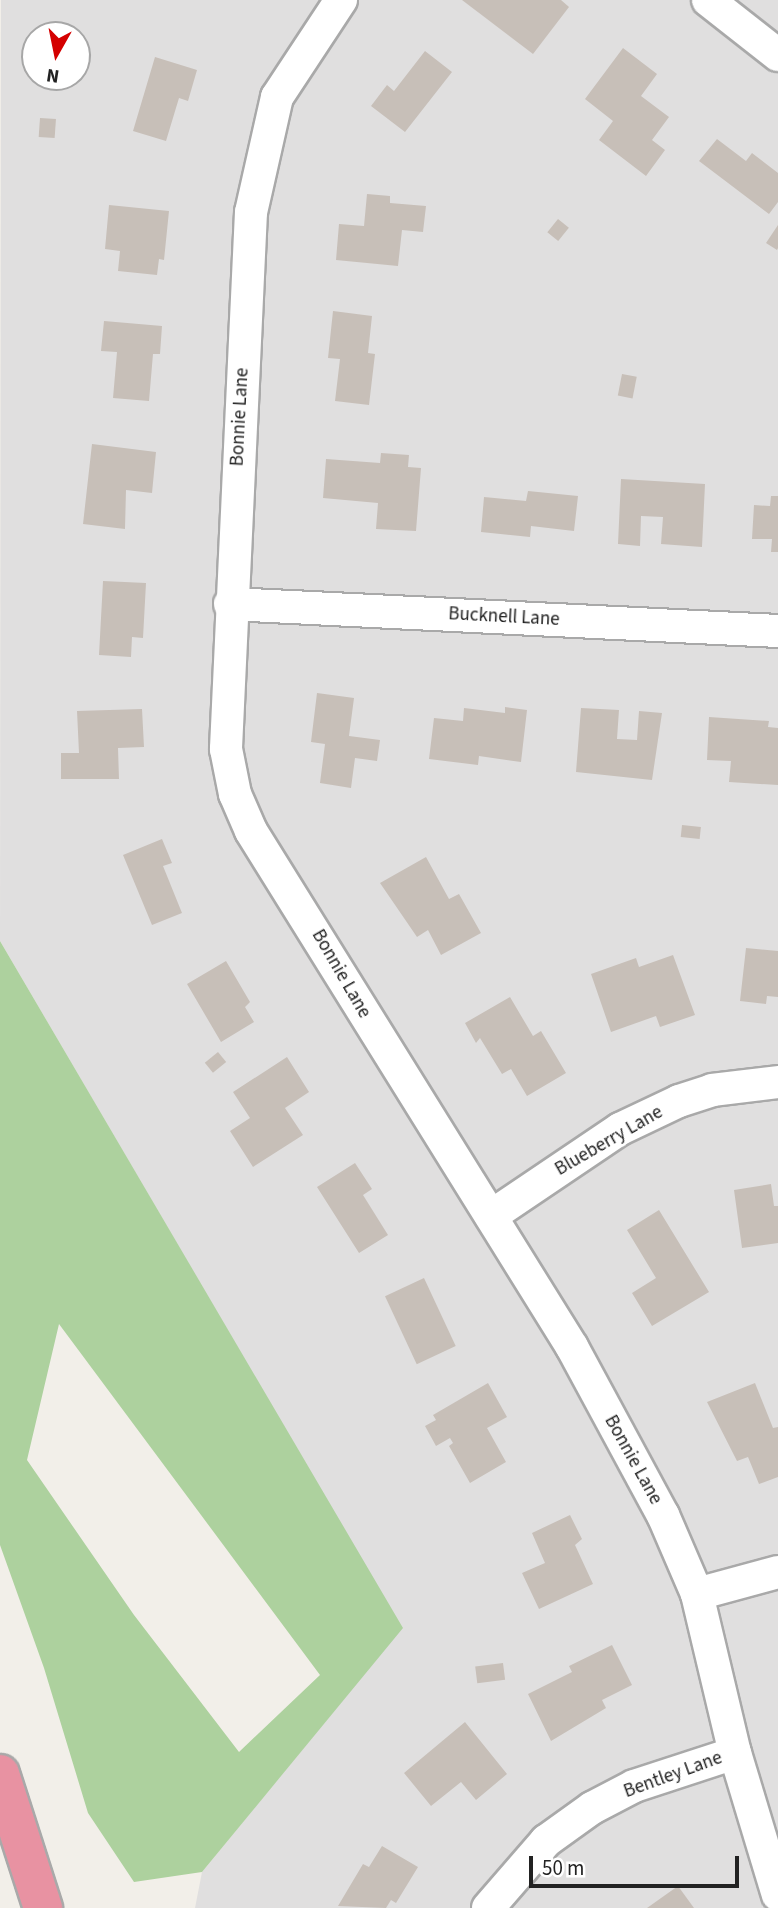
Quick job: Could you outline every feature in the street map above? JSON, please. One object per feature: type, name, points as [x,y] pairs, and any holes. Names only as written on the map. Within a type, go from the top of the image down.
[{"type":"highway","points":[[0,1773],[43,1908]]},
{"type":"street","name":"Bonnie Lane","points":[[341,0],[277,97],[255,184],[230,604],[226,749],[235,794],[251,831],[491,1216],[628,1446],[697,1594],[735,1753],[778,1895]]},
{"type":"street","points":[[708,0],[778,55]]},
{"type":"street","name":"Bucknell Lane","points":[[230,604],[778,631]]},
{"type":"street","name":"Blueberry Lane","points":[[491,1216],[620,1129],[680,1101],[712,1090],[778,1082]]},
{"type":"street","points":[[697,1594],[778,1572]]},
{"type":"street","name":"Bentley Lane","points":[[488,1908],[546,1841],[592,1808],[634,1786],[735,1753]]},
{"type":"shaded area","points":[[1,0],[778,0],[778,1908],[195,1908],[202,1872],[402,1628],[0,941]]},
{"type":"green space","points":[[0,941],[403,1628],[202,1872],[134,1882],[88,1813],[44,1668],[0,1545]],"holes":[[[59,1324],[320,1675],[239,1752],[134,1615],[27,1460]]]},
{"type":"building","points":[[462,0],[561,0],[569,7],[533,54]]},
{"type":"building","points":[[623,48],[657,74],[641,96],[669,117],[652,140],[665,150],[646,176],[599,140],[613,121],[585,99]]},
{"type":"building","points":[[425,51],[452,72],[405,132],[371,106],[387,85],[394,91]]},
{"type":"building","points":[[155,57],[197,70],[188,101],[179,98],[166,141],[133,131]]},
{"type":"building","points":[[40,118],[56,119],[55,138],[39,137]]},
{"type":"building","points":[[717,139],[746,161],[752,153],[778,173],[778,202],[769,214],[699,161]]},
{"type":"building","points":[[367,194],[390,196],[390,203],[426,206],[423,232],[402,230],[398,266],[336,260],[339,224],[364,226]]},
{"type":"building","points":[[109,205],[169,211],[164,260],[159,259],[157,275],[118,271],[120,251],[105,249]]},
{"type":"building","points":[[558,219],[569,228],[558,241],[547,232]]},
{"type":"building","points":[[778,225],[778,248],[777,250],[766,243]]},
{"type":"building","points":[[333,311],[372,316],[368,353],[375,354],[369,405],[335,401],[340,359],[328,358]]},
{"type":"building","points":[[104,321],[162,326],[160,354],[153,354],[149,401],[113,398],[117,352],[101,351]]},
{"type":"building","points":[[622,374],[637,377],[633,398],[618,396]]},
{"type":"building","points":[[92,444],[156,452],[152,493],[126,490],[125,529],[83,524]]},
{"type":"building","points":[[381,453],[409,455],[408,467],[421,468],[416,531],[376,529],[378,503],[323,498],[326,459],[380,463]]},
{"type":"building","points":[[621,479],[705,484],[702,547],[661,544],[663,517],[641,516],[640,546],[618,544]]},
{"type":"building","points":[[528,491],[578,496],[574,531],[531,526],[530,537],[481,532],[484,497],[526,501]]},
{"type":"building","points":[[771,496],[778,496],[778,552],[771,552],[772,539],[752,539],[754,505],[770,506]]},
{"type":"building","points":[[103,581],[146,583],[143,638],[132,637],[131,657],[99,655]]},
{"type":"building","points":[[317,693],[354,698],[349,736],[380,740],[377,761],[355,758],[351,788],[320,783],[325,744],[311,742]]},
{"type":"building","points":[[505,707],[527,710],[521,762],[479,756],[478,765],[429,759],[434,718],[463,721],[464,708],[505,713]]},
{"type":"building","points":[[581,708],[619,710],[617,739],[637,740],[639,711],[662,713],[652,780],[576,772]]},
{"type":"building","points":[[142,709],[144,747],[118,748],[119,779],[61,779],[61,753],[79,753],[77,711]]},
{"type":"building","points":[[709,717],[769,721],[768,727],[778,728],[778,785],[729,782],[731,761],[707,760]]},
{"type":"building","points":[[682,825],[701,827],[700,839],[681,837]]},
{"type":"building","points":[[162,839],[172,863],[163,866],[182,913],[152,925],[123,855]]},
{"type":"building","points":[[426,857],[449,899],[459,894],[481,933],[441,955],[428,930],[417,937],[380,883]]},
{"type":"building","points":[[746,948],[778,951],[778,997],[767,996],[766,1004],[740,1001]]},
{"type":"building","points":[[673,955],[695,1015],[660,1027],[656,1016],[611,1032],[591,974],[636,958],[639,967]]},
{"type":"building","points":[[226,961],[250,1002],[245,1007],[254,1022],[221,1042],[187,984]]},
{"type":"building","points":[[510,997],[533,1036],[541,1031],[566,1073],[527,1096],[511,1069],[502,1074],[480,1038],[476,1043],[465,1023]]},
{"type":"building","points":[[218,1052],[226,1062],[213,1073],[205,1063]]},
{"type":"building","points":[[287,1057],[309,1092],[285,1108],[303,1135],[253,1167],[230,1131],[250,1118],[233,1092]]},
{"type":"building","points":[[355,1163],[372,1189],[363,1195],[388,1235],[359,1253],[317,1187]]},
{"type":"building","points":[[771,1184],[774,1206],[778,1206],[778,1243],[742,1248],[734,1190]]},
{"type":"building","points":[[659,1210],[709,1292],[652,1326],[632,1293],[656,1278],[627,1230]]},
{"type":"building","points":[[424,1278],[456,1346],[417,1364],[385,1296]]},
{"type":"building","points":[[488,1383],[507,1417],[487,1428],[506,1462],[470,1483],[449,1446],[453,1443],[450,1438],[436,1446],[425,1426],[436,1420],[433,1415]]},
{"type":"building","points":[[755,1383],[773,1428],[778,1427],[778,1477],[759,1484],[748,1457],[737,1461],[707,1402]]},
{"type":"building","points":[[570,1515],[582,1539],[575,1545],[593,1584],[539,1609],[522,1573],[545,1563],[532,1533]]},
{"type":"building","points":[[612,1645],[632,1685],[602,1700],[606,1708],[551,1741],[528,1694],[572,1672],[569,1666]]},
{"type":"building","points":[[503,1663],[505,1680],[477,1683],[475,1666]]},
{"type":"building","points":[[465,1722],[507,1774],[476,1800],[461,1782],[431,1806],[404,1773]]},
{"type":"building","points":[[382,1846],[418,1867],[396,1903],[391,1900],[386,1908],[338,1906],[363,1864],[369,1867]]},
{"type":"building","points":[[678,1886],[694,1908],[647,1908]]}]
